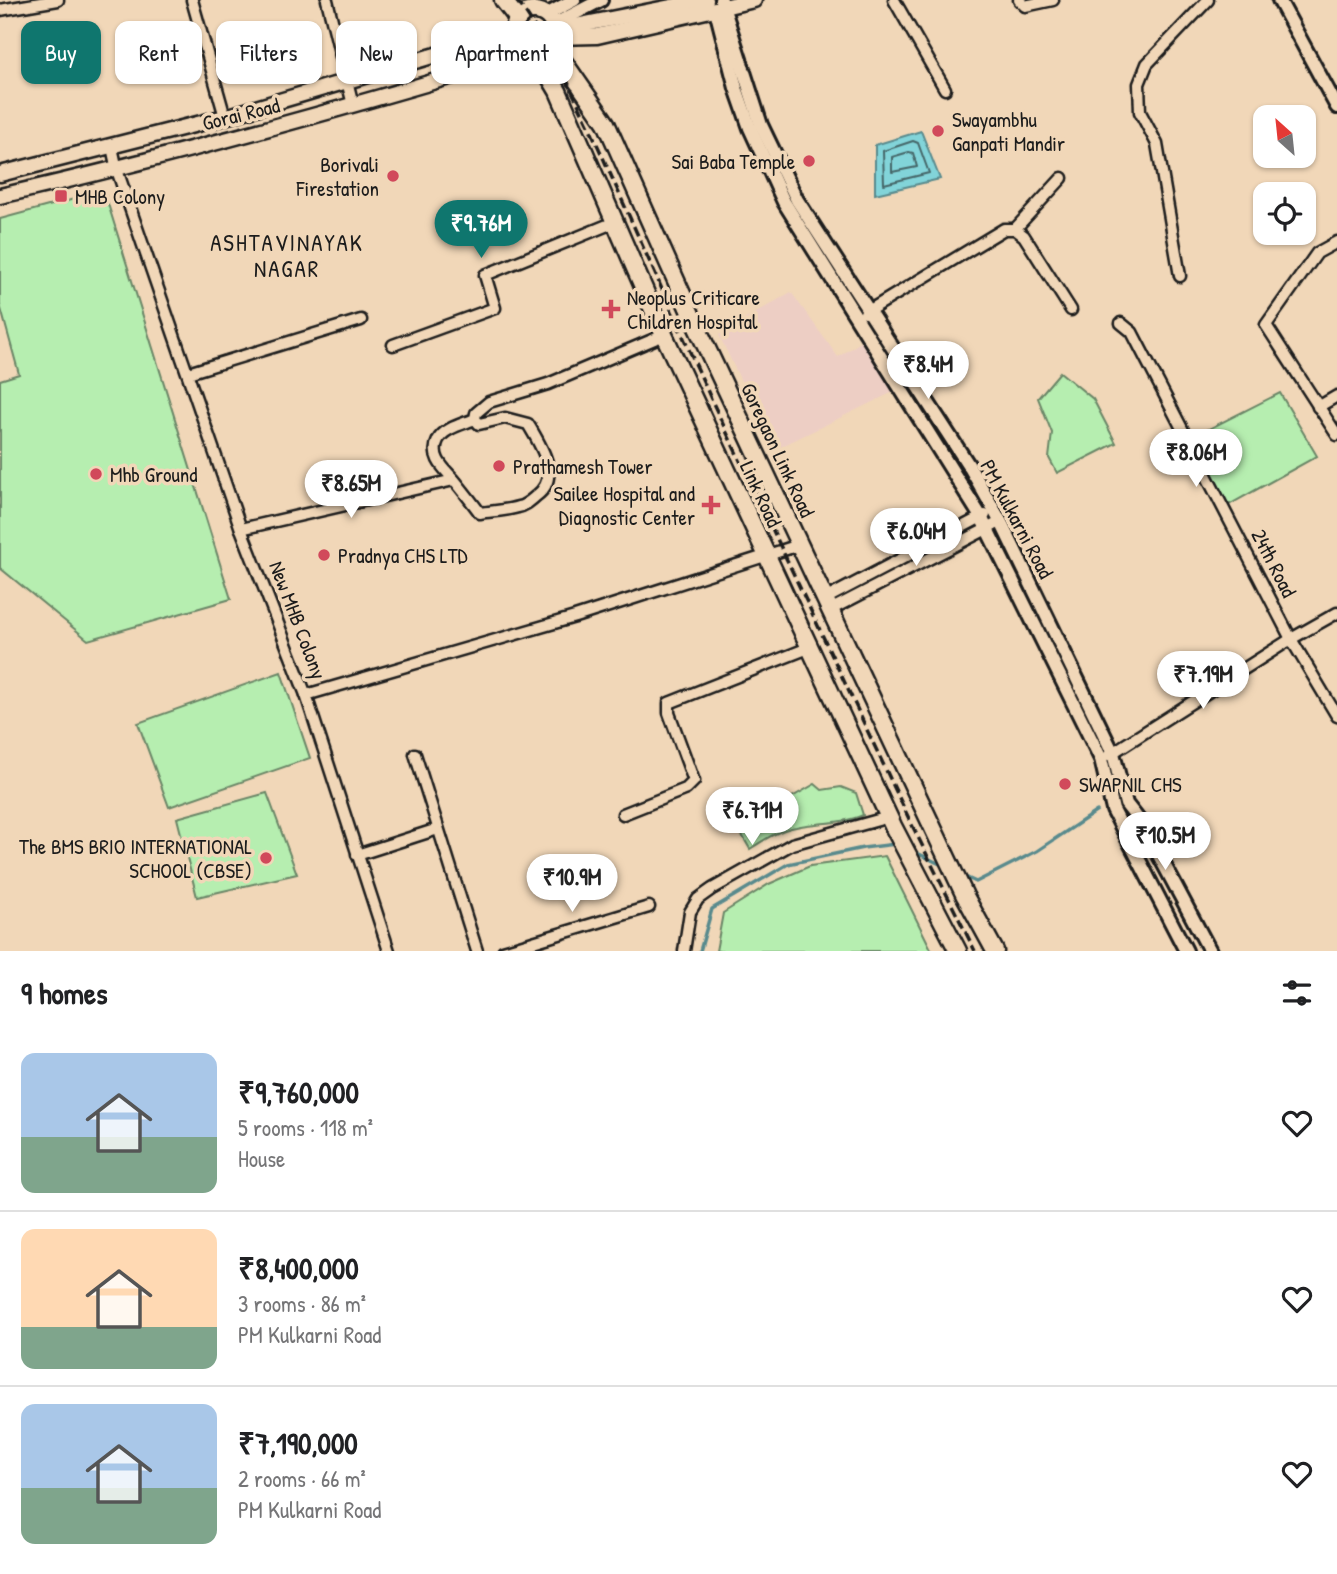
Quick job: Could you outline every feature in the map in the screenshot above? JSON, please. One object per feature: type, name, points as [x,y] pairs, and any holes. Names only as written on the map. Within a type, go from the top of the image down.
[{"type":"main road","points":[[503,0],[514,21]]},
{"type":"main road","points":[[563,21],[754,0]]},
{"type":"main road","points":[[573,30],[597,36],[708,3]]},
{"type":"main road","points":[[520,21],[528,12],[544,21]]},
{"type":"main road","name":"Goregaon Link Road","points":[[573,67],[606,123],[694,321],[799,545],[954,874],[995,951]]},
{"type":"main road","name":"Gorai Road","points":[[0,196],[117,170],[431,83]]},
{"type":"main road","name":"Gorai Road","points":[[0,174],[225,117],[340,84]]},
{"type":"main road","name":"Link Road","points":[[554,84],[664,335],[767,556],[891,821],[958,951]]},
{"type":"street","points":[[0,10],[58,0]]},
{"type":"street","points":[[192,0],[225,117]]},
{"type":"street","points":[[327,0],[336,37]]},
{"type":"street","points":[[549,21],[574,0]]},
{"type":"street","points":[[552,21],[601,0]]},
{"type":"street","points":[[894,0],[945,89]]},
{"type":"street","points":[[1018,0],[1025,6],[1053,0]]},
{"type":"street","points":[[1180,276],[1157,144],[1140,113],[1139,84],[1147,64],[1208,0]]},
{"type":"street","points":[[1279,0],[1337,109]]},
{"type":"street","name":"PM Kulkarni Road","points":[[708,3],[797,200],[984,523],[1101,759],[1113,810],[1186,951]]},
{"type":"street","points":[[348,84],[353,106]]},
{"type":"street","name":"New MHB Colony","points":[[112,146],[117,170],[241,529],[306,695],[389,951]]},
{"type":"street","points":[[1015,229],[1062,178]]},
{"type":"street","points":[[393,345],[495,308],[485,275],[615,222]]},
{"type":"street","points":[[862,315],[1004,229],[1015,229],[1029,243],[1071,310]]},
{"type":"street","points":[[1337,242],[1317,253],[1266,325],[1337,435]]},
{"type":"street","name":"PM Kulkarni Road","points":[[862,315],[971,469],[997,516],[1113,753],[1126,804],[1144,827],[1210,951]]},
{"type":"street","points":[[188,373],[361,320]]},
{"type":"street","name":"24th Road","points":[[1121,323],[1132,332],[1291,639],[1337,716]]},
{"type":"street","points":[[475,419],[450,429],[438,440],[435,454],[443,470],[480,513],[520,507],[545,490],[549,481],[549,470],[541,447],[528,424],[505,418],[479,424],[475,413],[489,402],[548,384],[664,335]]},
{"type":"street","points":[[1318,407],[1337,396]]},
{"type":"street","points":[[241,529],[454,480]]},
{"type":"street","points":[[827,604],[997,516]]},
{"type":"street","points":[[306,695],[575,617],[799,545]]},
{"type":"street","points":[[1101,759],[1337,613]]},
{"type":"street","points":[[623,814],[686,789],[694,780],[669,713],[669,703],[811,647]]},
{"type":"street","points":[[415,754],[477,951]]},
{"type":"street","points":[[684,951],[690,912],[698,899],[712,889],[792,844],[891,821]]},
{"type":"street","points":[[358,855],[438,829]]},
{"type":"street","points":[[503,951],[649,907]]},
{"type":"shaded area","points":[[791,292],[838,357],[862,341],[893,392],[774,450],[719,335]]},
{"type":"green space","name":"Mhb Ground","points":[[104,191],[231,599],[88,640],[0,568],[0,380],[19,374],[0,305],[0,219]]},
{"type":"green space","points":[[1060,372],[1093,399],[1116,443],[1057,473],[1049,458],[1052,433],[1038,398]]},
{"type":"green space","points":[[1280,393],[1317,456],[1225,507],[1193,437]]},
{"type":"green space","points":[[281,672],[310,758],[169,807],[138,723]]},
{"type":"green space","points":[[815,784],[822,790],[841,787],[856,793],[863,815],[847,820],[790,828],[772,835],[750,849],[738,828]]},
{"type":"green space","points":[[267,793],[297,874],[197,897],[177,818]]},
{"type":"green space","points":[[885,856],[932,951],[716,951],[723,913],[769,884],[810,866]]},
{"type":"water","points":[[921,131],[940,179],[875,194],[875,145]]},
{"type":"waterway","points":[[963,876],[976,882],[1037,851],[1097,811]]},
{"type":"waterway","points":[[700,951],[712,909],[788,864],[896,844]]},
{"type":"waterway","points":[[913,851],[944,866]]},
{"type":"railway","points":[[517,0],[559,64],[588,124],[712,401],[910,821],[975,951]]},
{"type":"place","name":"Swayambhu Ganpati Mandir","points":[[938,131]]},
{"type":"place","name":"Sai Baba Temple","points":[[809,161]]},
{"type":"place","name":"Borivali Firestation","points":[[393,176]]},
{"type":"place","name":"MHB Colony","points":[[61,196]]},
{"type":"place","name":"Neoplus Criticare Children Hospital","points":[[611,309]]},
{"type":"place","name":"Prathamesh Tower","points":[[499,466]]},
{"type":"place","name":"Mhb Ground","points":[[96,474]]},
{"type":"place","name":"Sailee Hospital and Diagnostic Center","points":[[711,505]]},
{"type":"place","name":"Pradnya CHS LTD","points":[[324,555]]},
{"type":"place","name":"SWAPNIL CHS","points":[[1065,784]]},
{"type":"place","name":"The BMS BRIO INTERNATIONAL SCHOOL (CBSE)","points":[[266,858]]},
{"type":"district","name":"ASHTAVINAYAK NAGAR","points":[[287,255]]}]
